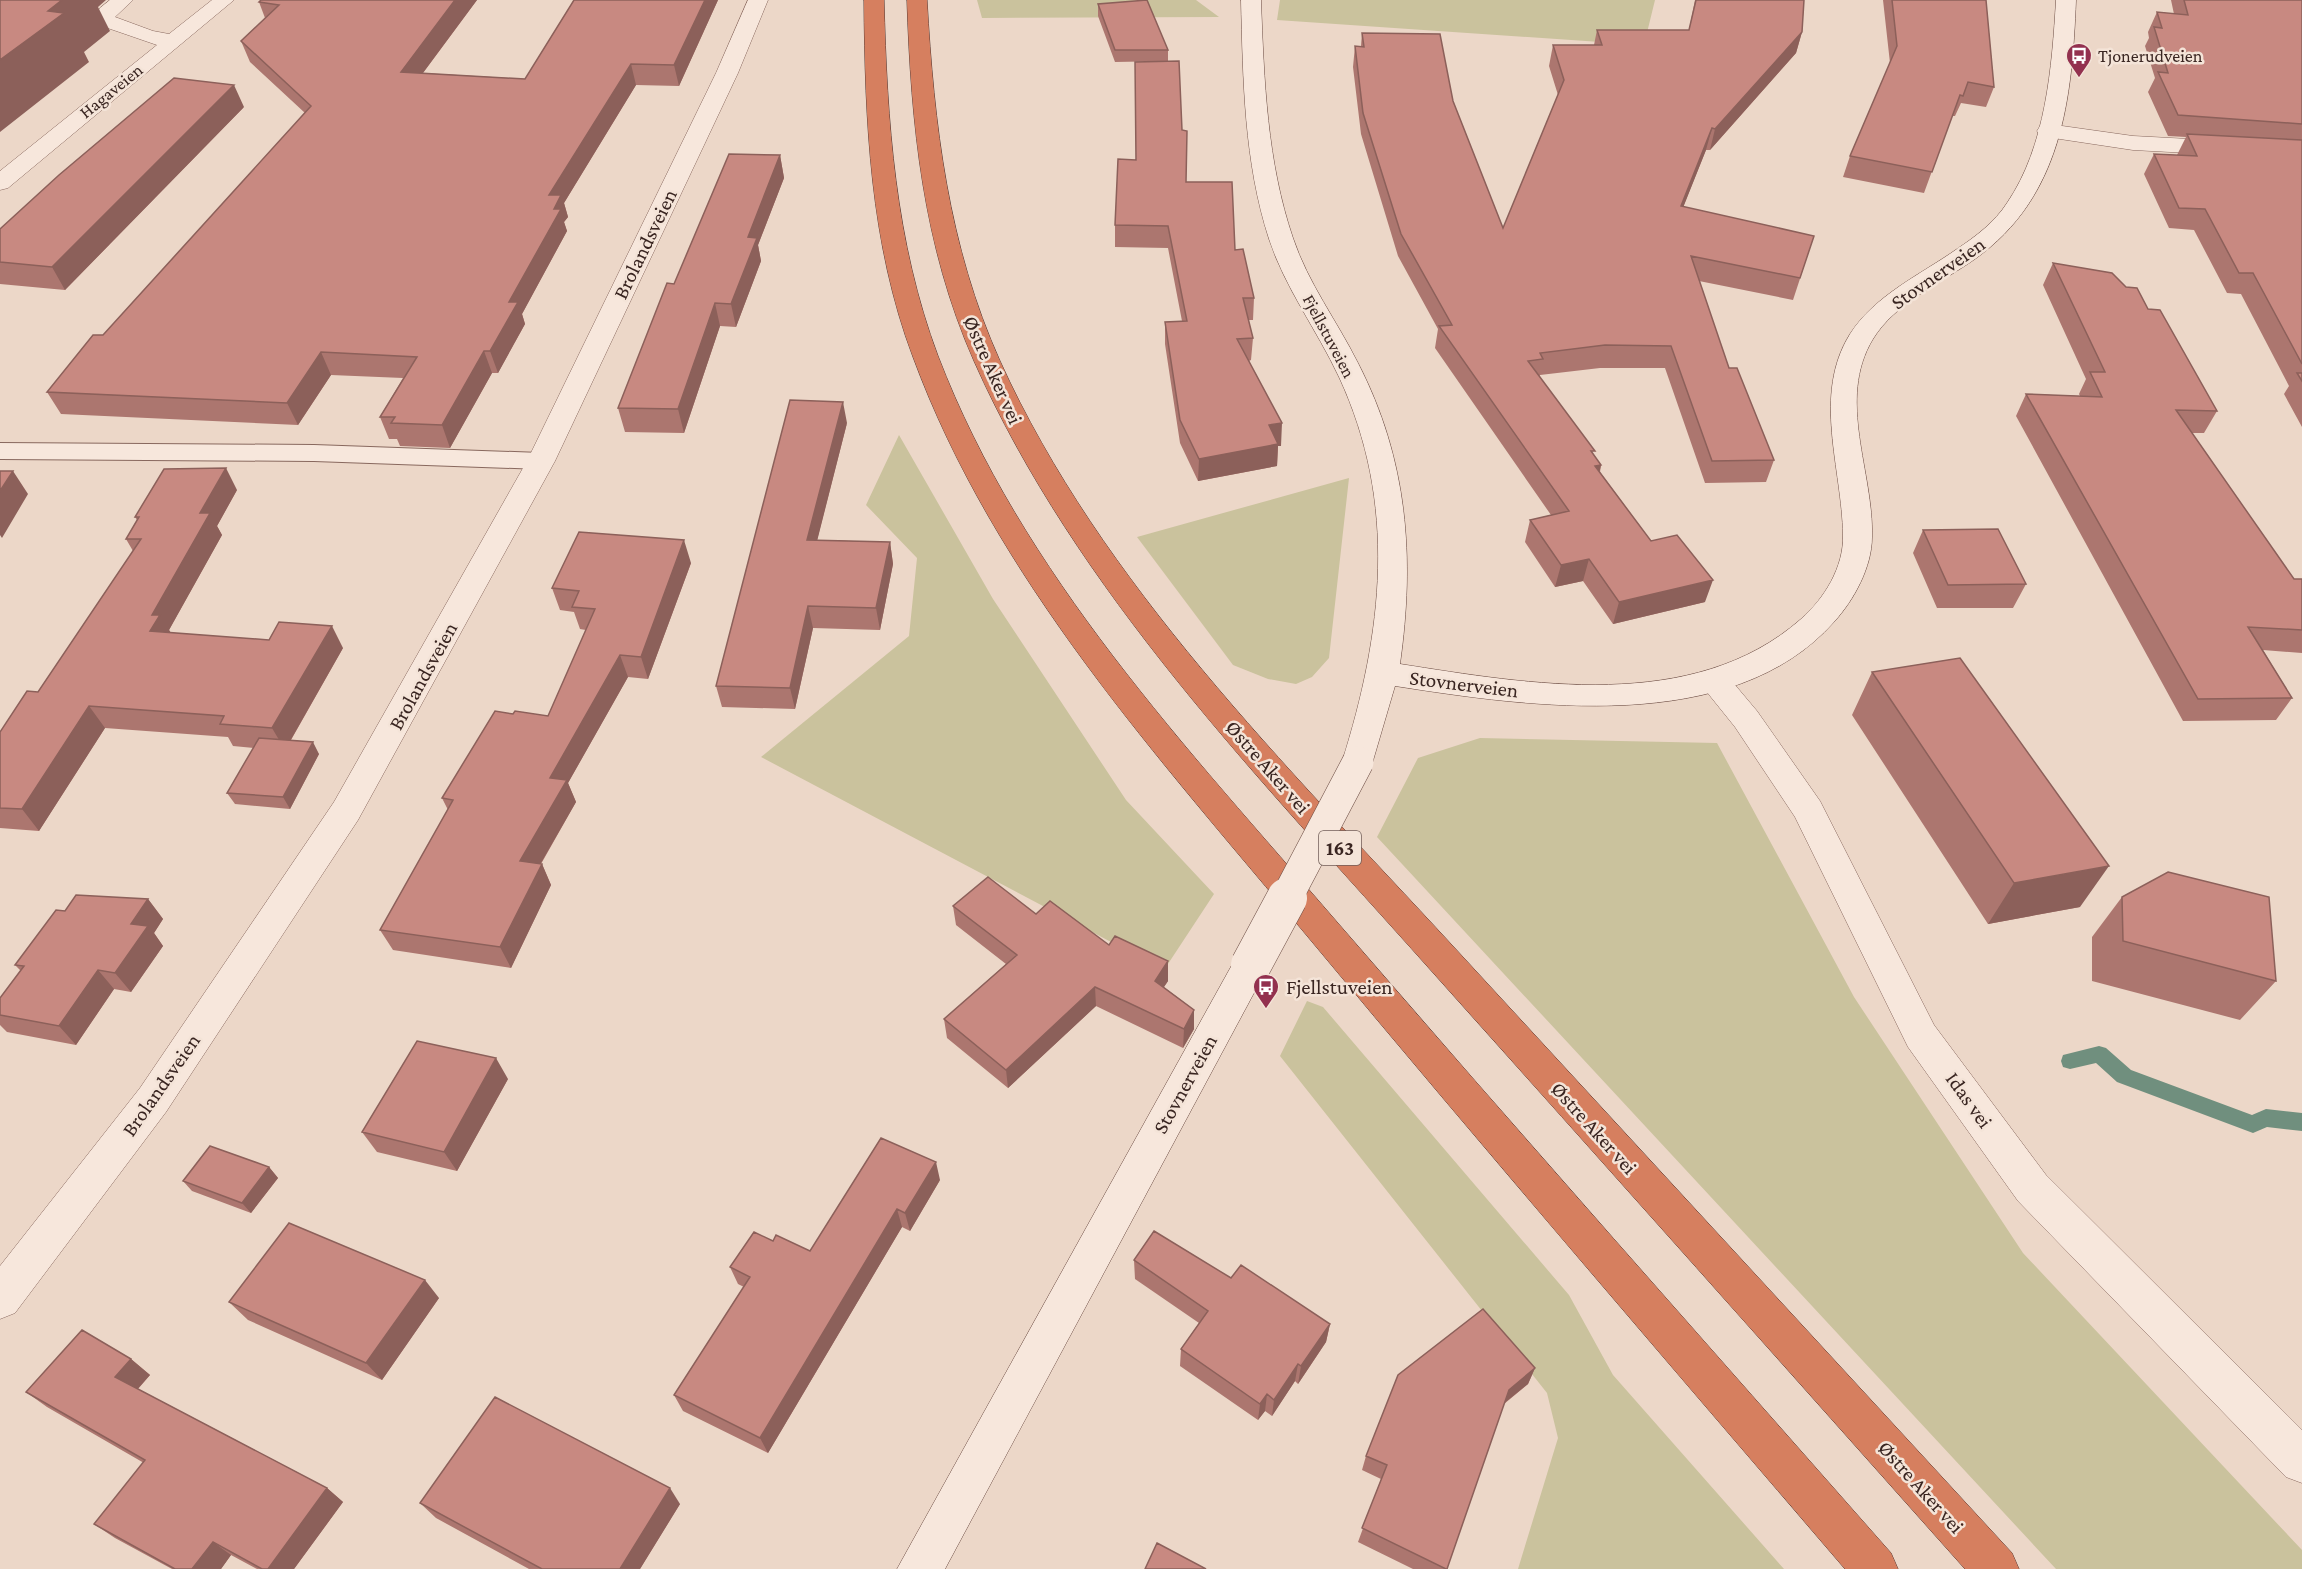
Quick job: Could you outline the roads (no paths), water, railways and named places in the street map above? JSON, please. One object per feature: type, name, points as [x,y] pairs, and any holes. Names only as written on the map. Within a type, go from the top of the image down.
[{"type":"highway","points":[[874,0],[875,107],[882,182],[896,264],[910,314],[927,362],[972,460],[1041,576],[1107,670],[1188,770],[1349,961],[1875,1569]]},
{"type":"highway","name":"Østre Aker vei","points":[[917,0],[925,122],[933,184],[963,303],[1005,401],[1065,507],[1158,635],[1237,732],[1417,934],[1996,1569]]},
{"type":"street","points":[[123,0],[107,12],[103,20],[148,37],[173,41]]},
{"type":"street","name":"Hagaveien","points":[[0,183],[224,0]]},
{"type":"street","name":"Brolandsveien","points":[[0,1299],[153,1100],[346,811],[541,461],[728,73],[758,0]]},
{"type":"street","name":"Fjellstuveien","points":[[1251,0],[1259,130],[1266,177],[1281,237],[1295,272],[1352,378],[1371,424],[1385,475],[1395,535],[1395,594],[1383,673]]},
{"type":"street","name":"Stovnerveien","points":[[920,1569],[1251,965],[1358,762],[1373,718],[1383,673],[1477,688],[1596,695],[1676,689],[1714,681],[1750,667],[1802,635],[1829,610],[1843,592],[1856,554],[1858,537],[1843,383],[1856,346],[1867,328],[1898,298],[1919,282],[1971,251],[2014,211],[2027,192],[2048,131],[2063,53],[2066,0]]},
{"type":"street","points":[[2048,131],[2133,143],[2302,152]]},
{"type":"street","name":"Idas vei","points":[[1714,681],[1746,718],[1808,810],[1922,1036],[2032,1188],[2302,1461]]},
{"type":"lane","points":[[81,30],[103,20]]},
{"type":"lane","points":[[0,451],[314,453],[541,461]]},
{"type":"waterway","points":[[2070,1061],[2099,1054],[2124,1076],[2253,1124],[2266,1118],[2302,1122]]},
{"type":"place","name":"Tjonerudveien","points":[[2079,79]]},
{"type":"place","name":"Fjellstuveien","points":[[1266,1010]]}]
